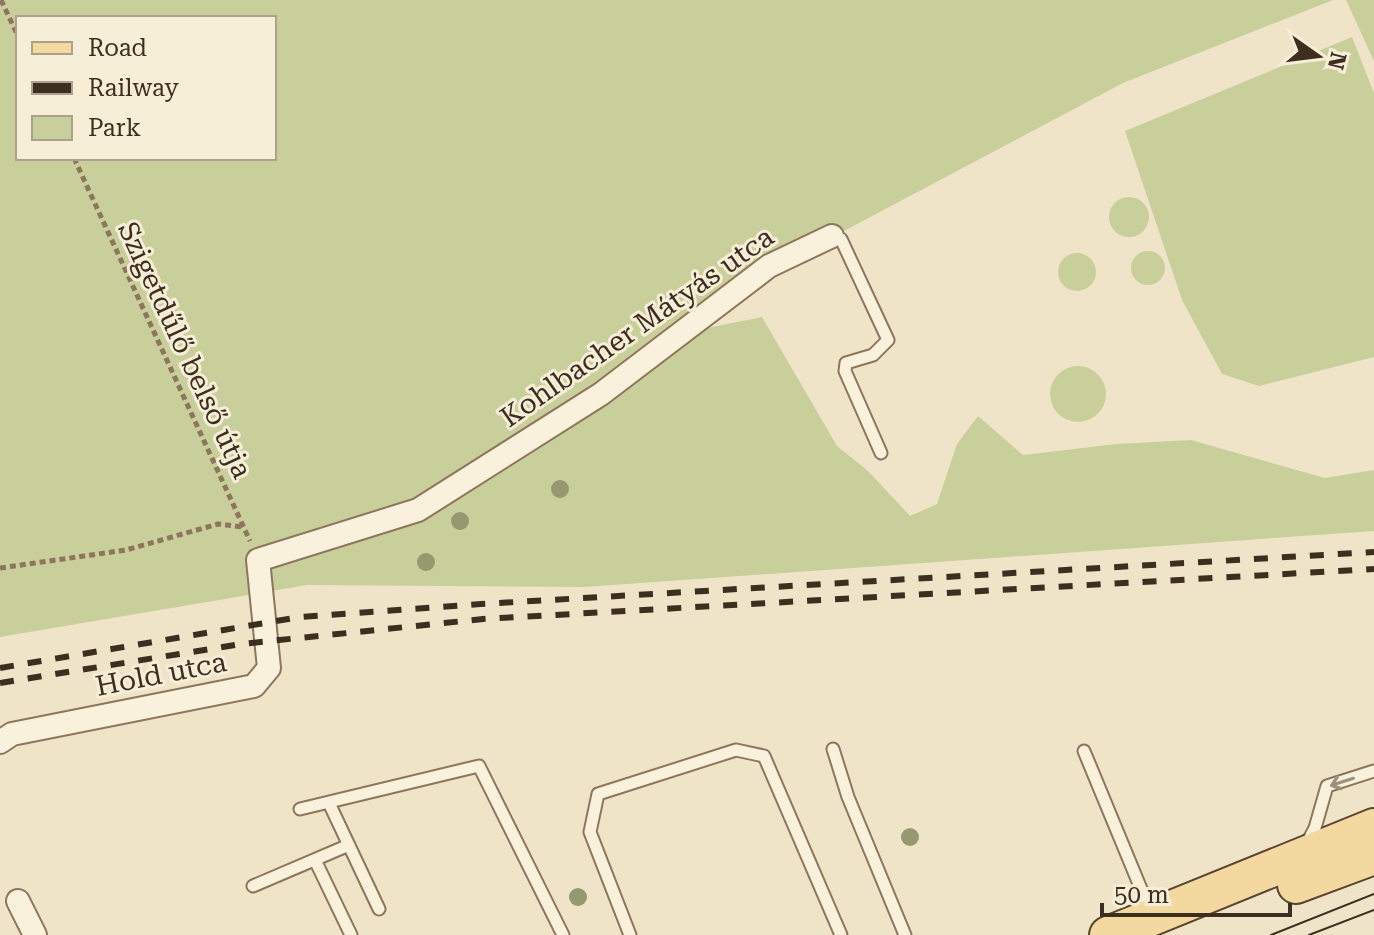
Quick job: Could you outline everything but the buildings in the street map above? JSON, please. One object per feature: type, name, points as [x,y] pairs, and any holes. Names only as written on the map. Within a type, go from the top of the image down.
[{"type":"main road","points":[[1162,926],[1300,858],[1356,841]]},
{"type":"main road","points":[[1108,935],[1162,926],[1310,879],[1356,841]]},
{"type":"street","name":"Kohlbacher Mátyás utca","points":[[258,560],[418,510],[601,394],[769,266],[832,236]]},
{"type":"street","name":"Hold utca","points":[[0,742],[12,734],[254,686],[269,668],[258,560]]},
{"type":"street","points":[[18,901],[35,935]]},
{"type":"lane","points":[[832,236],[841,239],[888,340],[873,355],[846,363],[845,371],[881,453]]},
{"type":"lane","points":[[833,749],[848,797],[905,935]]},
{"type":"lane","points":[[630,935],[590,832],[598,794],[736,750],[764,756],[841,935]]},
{"type":"lane","points":[[1084,751],[1162,926]]},
{"type":"lane","points":[[300,809],[479,766],[563,935]]},
{"type":"lane","points":[[1300,858],[1315,828],[1327,786],[1374,771]]},
{"type":"lane","points":[[329,803],[379,909]]},
{"type":"lane","points":[[1322,804],[1356,841]]},
{"type":"lane","points":[[253,886],[349,845]]},
{"type":"lane","points":[[315,860],[351,935]]},
{"type":"path","points":[[1,0],[16,32]]},
{"type":"path","name":"Szigetdűlő belső útja","points":[[75,160],[258,560]]},
{"type":"path","points":[[0,568],[126,550],[218,524],[245,527]]},
{"type":"green space","points":[[0,0],[1333,0],[1123,83],[793,258],[707,328],[762,317],[837,446],[868,471],[910,516],[937,504],[957,444],[978,416],[1023,455],[1116,444],[1191,440],[1325,478],[1374,470],[1374,531],[584,587],[307,585],[0,637]]},
{"type":"green space","points":[[1346,0],[1374,0],[1374,61]]},
{"type":"green space","points":[[1352,37],[1374,93],[1374,357],[1259,386],[1222,374],[1182,300],[1125,131]]},
{"type":"green space","points":[[1129,197],[1143,203],[1149,217],[1143,231],[1129,237],[1115,231],[1109,217],[1115,203]]},
{"type":"green space","points":[[1148,251],[1160,256],[1165,268],[1160,280],[1148,285],[1136,280],[1131,268],[1136,256]]},
{"type":"green space","points":[[1077,253],[1090,259],[1096,272],[1090,285],[1077,291],[1064,285],[1058,272],[1064,259]]},
{"type":"green space","points":[[1078,366],[1098,374],[1106,394],[1098,414],[1078,422],[1058,414],[1050,394],[1058,374]]},
{"type":"tram line","points":[[1271,935],[1374,894]]},
{"type":"tram line","points":[[1309,935],[1374,910]]},
{"type":"railway","points":[[0,668],[300,617],[1374,552]]},
{"type":"railway","points":[[0,683],[241,644],[483,619],[1374,569]]}]
